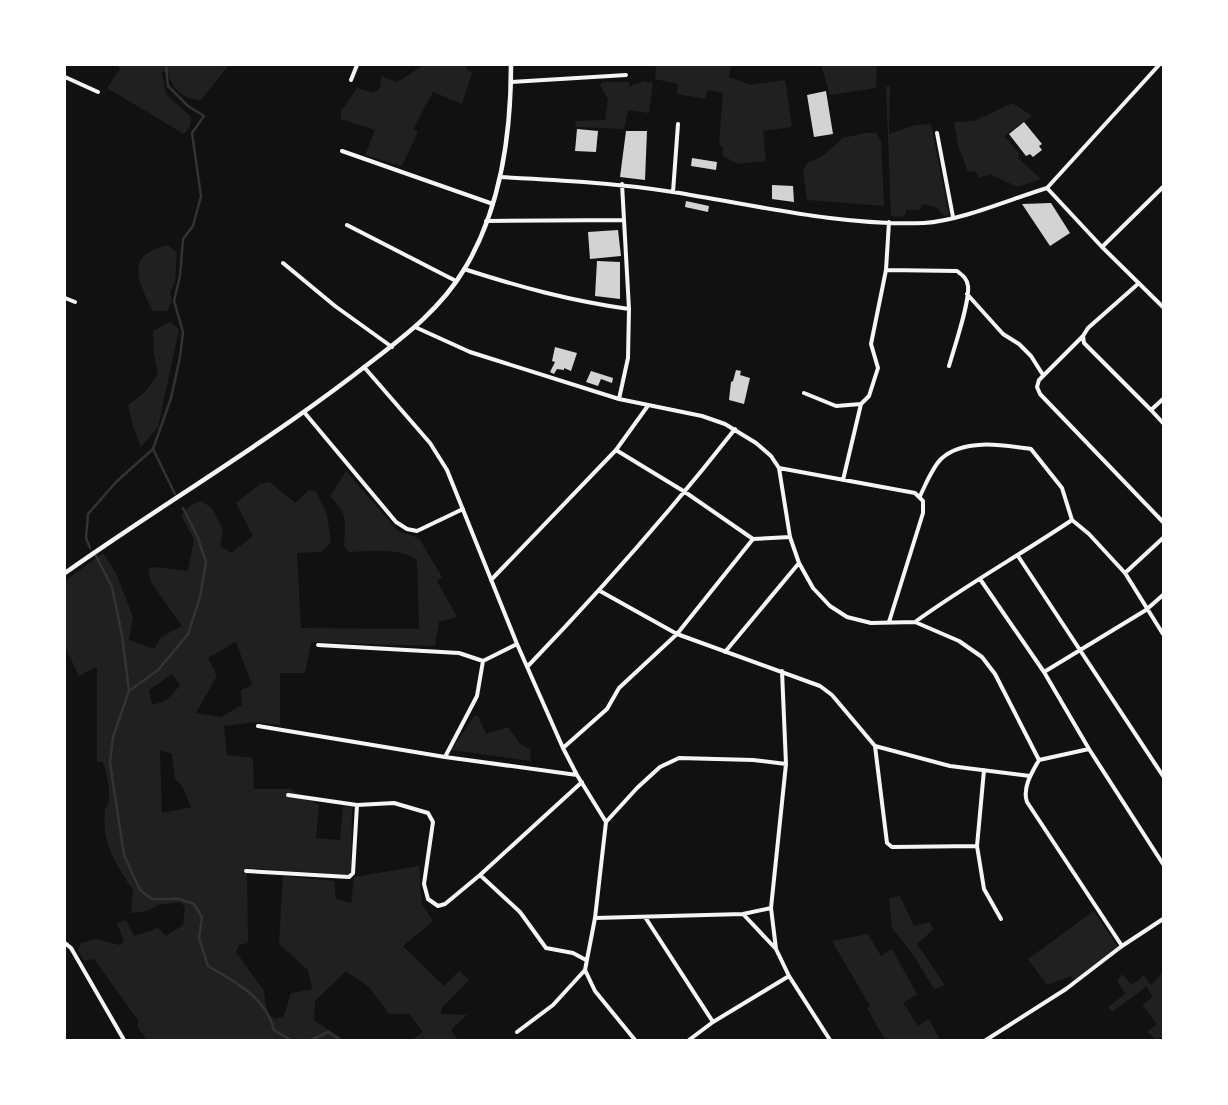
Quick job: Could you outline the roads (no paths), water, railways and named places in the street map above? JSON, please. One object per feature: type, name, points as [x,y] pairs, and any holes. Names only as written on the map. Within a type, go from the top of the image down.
[{"type":"street","points":[[351,80],[358,65]]},
{"type":"street","points":[[65,573],[304,412],[416,327],[464,269],[493,204],[508,132],[512,65]]},
{"type":"street","points":[[500,176],[622,184],[793,212],[889,222],[925,223],[953,217],[1047,188],[1159,65]]},
{"type":"street","points":[[512,82],[626,75]]},
{"type":"street","points":[[65,77],[98,92]]},
{"type":"street","points":[[672,192],[678,124]]},
{"type":"street","points":[[937,133],[953,217]]},
{"type":"street","points":[[342,151],[493,204]]},
{"type":"street","points":[[619,399],[628,358],[629,309],[622,184]]},
{"type":"street","points":[[1102,247],[1163,187]]},
{"type":"street","points":[[1047,188],[1163,308]]},
{"type":"street","points":[[486,221],[624,220]]},
{"type":"street","points":[[843,480],[861,404],[869,396],[878,368],[871,344],[886,270],[889,222]]},
{"type":"street","points":[[347,225],[456,281]]},
{"type":"street","points":[[283,263],[335,306],[392,347]]},
{"type":"street","points":[[464,269],[544,294],[585,303],[629,309]]},
{"type":"street","points":[[886,270],[956,271],[964,276],[968,286],[967,294],[949,366]]},
{"type":"street","points":[[1139,283],[1088,328],[1083,336],[1043,375],[1037,387],[1044,400],[1163,522]]},
{"type":"street","points":[[967,294],[1003,334],[1019,344],[1031,356],[1043,375]]},
{"type":"street","points":[[65,298],[75,302]]},
{"type":"street","points":[[416,327],[470,352],[619,399],[647,407],[702,416],[735,429],[771,456],[779,468],[790,537],[799,563],[813,588],[830,606],[848,617],[871,623],[916,622],[959,641],[982,657],[995,674],[1039,760]]},
{"type":"street","points":[[1083,336],[1084,343],[1090,352],[1163,423]]},
{"type":"street","points":[[364,367],[430,443],[446,470],[517,644],[563,748],[606,822],[596,918],[585,970],[596,991],[635,1040]]},
{"type":"street","points":[[804,393],[836,406],[861,404]]},
{"type":"street","points":[[1151,410],[1163,399]]},
{"type":"street","points":[[491,580],[616,450],[647,407]]},
{"type":"street","points":[[304,412],[396,522],[407,529],[417,531],[463,509]]},
{"type":"street","points":[[528,666],[600,591],[685,492],[735,429]]},
{"type":"street","points":[[920,496],[937,465],[955,449],[966,446],[1013,446],[1031,449],[1062,488],[1072,520],[1089,534],[1124,573],[1163,634]]},
{"type":"street","points":[[616,450],[685,492],[753,539],[790,537]]},
{"type":"street","points":[[779,468],[920,496],[924,501],[923,513],[889,622]]},
{"type":"street","points":[[916,622],[1072,520]]},
{"type":"street","points":[[1124,573],[1163,538]]},
{"type":"street","points":[[563,748],[607,709],[619,688],[677,634],[753,539]]},
{"type":"street","points":[[1018,556],[1163,776]]},
{"type":"street","points":[[725,652],[799,563]]},
{"type":"street","points":[[980,579],[1044,672],[1089,749],[1163,864]]},
{"type":"street","points":[[600,591],[677,634],[782,671],[820,686],[832,695],[874,746],[883,794],[888,843],[892,847],[977,846]]},
{"type":"street","points":[[1044,672],[1146,610],[1163,595]]},
{"type":"street","points":[[318,645],[458,654],[484,662],[517,644]]},
{"type":"street","points":[[445,757],[477,696],[484,662]]},
{"type":"street","points":[[776,949],[771,908],[786,764],[782,671]]},
{"type":"street","points":[[258,726],[445,757],[577,774]]},
{"type":"street","points":[[874,746],[950,766],[1030,776]]},
{"type":"street","points":[[1089,749],[1039,760],[1030,776],[1025,796],[1027,802],[1122,946]]},
{"type":"street","points":[[606,822],[660,767],[679,758],[753,760],[786,764]]},
{"type":"street","points":[[984,770],[977,846],[984,889],[1001,920]]},
{"type":"street","points":[[288,795],[357,805],[394,803],[431,815],[433,822],[424,884],[428,899],[434,905],[445,904],[480,875],[582,782]]},
{"type":"street","points":[[246,871],[349,877],[353,874],[357,805]]},
{"type":"street","points":[[480,875],[520,912],[546,948],[573,953],[586,960]]},
{"type":"street","points":[[596,918],[743,914],[771,908]]},
{"type":"street","points":[[743,914],[776,949],[789,976],[830,1040]]},
{"type":"street","points":[[645,917],[713,1022]]},
{"type":"street","points":[[986,1040],[1066,989],[1122,946],[1163,919]]},
{"type":"street","points":[[65,943],[71,948],[124,1039],[118,1040]]},
{"type":"street","points":[[517,1032],[553,1005],[585,970]]},
{"type":"street","points":[[689,1040],[713,1022],[789,976]]},
{"type":"waterway","points":[[166,65],[168,86],[188,106],[204,116],[192,133],[201,196],[193,226],[183,239],[180,276],[174,301],[183,332],[180,357],[171,398],[153,449],[175,494]]},
{"type":"waterway","points":[[90,548],[86,538],[88,514],[116,482],[153,449]]},
{"type":"waterway","points":[[183,508],[198,538],[206,562],[200,597],[188,634],[158,670],[129,691],[113,737],[110,763],[124,855],[140,890],[152,899],[179,899],[194,904],[202,917],[199,938],[208,966],[229,978],[257,999],[270,1018],[274,1030],[291,1040]]},
{"type":"waterway","points":[[96,556],[112,587],[122,635],[129,691]]},
{"type":"waterway","points":[[311,1040],[328,1032],[341,1040]]}]
